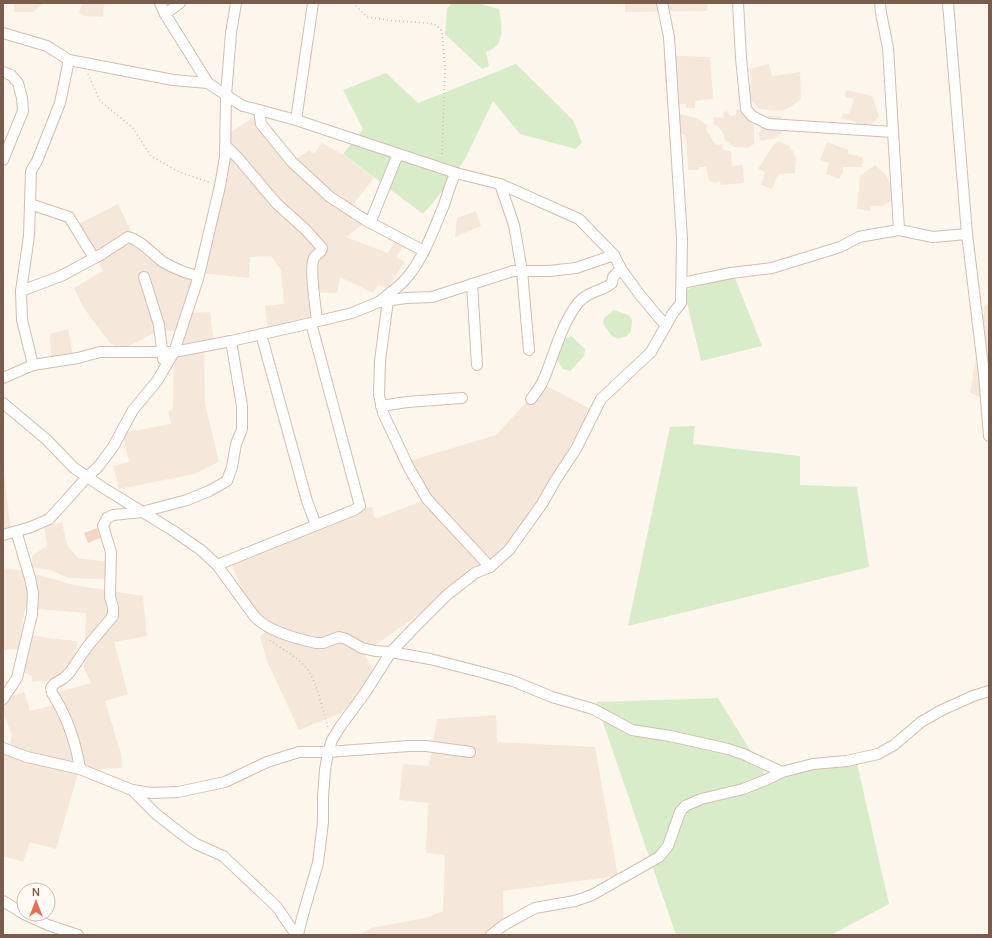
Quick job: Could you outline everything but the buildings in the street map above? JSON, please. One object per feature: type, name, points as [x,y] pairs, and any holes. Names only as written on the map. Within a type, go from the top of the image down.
[{"type":"street","points":[[160,3],[165,14],[208,84],[243,106],[296,120],[456,173],[500,184],[579,219],[614,255],[621,269],[640,296],[666,326]]},
{"type":"street","points":[[165,14],[180,3]]},
{"type":"street","points":[[3,535],[16,532],[49,519],[98,467],[114,447],[133,410],[157,381],[174,352],[198,276],[220,186],[225,158],[226,96],[231,33],[236,3]]},
{"type":"street","points":[[296,120],[313,3]]},
{"type":"street","points":[[297,935],[318,863],[323,822],[324,776],[328,752],[332,740],[365,693],[391,652],[447,595],[475,573],[490,566],[509,550],[542,504],[555,481],[576,450],[601,399],[651,352],[673,313],[681,303],[682,239],[669,36],[662,3]]},
{"type":"street","points":[[738,3],[746,108],[752,116],[768,124],[893,132]]},
{"type":"street","points":[[880,3],[888,48],[899,230]]},
{"type":"street","points":[[948,3],[967,234],[984,374],[989,436]]},
{"type":"street","points":[[3,33],[47,46],[68,60],[172,80],[208,84]]},
{"type":"street","points":[[33,365],[22,320],[21,291],[29,236],[30,171],[37,161],[60,103],[68,60]]},
{"type":"street","points":[[3,72],[11,75],[18,83],[22,98],[23,110],[3,160]]},
{"type":"street","points":[[259,110],[261,124],[292,162],[330,197],[370,223],[424,251]]},
{"type":"street","points":[[217,565],[354,510],[360,506],[314,322],[313,262],[315,256],[321,251],[322,248],[306,230],[276,204],[239,159],[225,145]]},
{"type":"street","points":[[370,223],[398,154]]},
{"type":"street","points":[[456,173],[424,251],[415,267],[384,301],[379,395],[383,413],[409,468],[427,499],[490,566]]},
{"type":"street","points":[[500,184],[514,225],[522,271],[529,350]]},
{"type":"street","points":[[30,204],[69,217],[94,258]]},
{"type":"street","points":[[682,282],[731,273],[772,268],[840,247],[859,237],[899,230],[933,237],[967,234]]},
{"type":"street","points":[[21,291],[61,276],[128,237],[136,238],[149,252],[177,270],[198,276]]},
{"type":"street","points":[[3,378],[33,365],[78,358],[100,352],[174,352],[231,341],[352,313],[384,301],[432,297],[513,271],[549,271],[576,268],[614,255]]},
{"type":"street","points":[[531,399],[541,385],[562,330],[579,302],[592,292],[609,286],[612,283],[613,277],[621,269]]},
{"type":"street","points":[[144,277],[159,325],[164,369]]},
{"type":"street","points":[[472,284],[477,365]]},
{"type":"street","points":[[261,334],[307,501],[316,525]]},
{"type":"street","points":[[80,769],[67,725],[51,688],[70,672],[88,647],[114,616],[114,607],[110,597],[111,552],[103,526],[107,518],[112,515],[142,512],[187,500],[209,491],[227,481],[232,467],[236,444],[242,429],[242,406],[231,341]]},
{"type":"street","points":[[381,406],[407,402],[462,398]]},
{"type":"street","points":[[3,403],[47,440],[74,468],[201,550],[217,565],[254,617],[260,623],[274,630],[316,644],[339,637],[346,639],[362,648],[452,664],[507,679],[552,697],[593,709],[632,730],[670,736],[728,749],[743,754],[782,772]]},
{"type":"street","points":[[3,699],[18,678],[32,614],[30,578],[16,532]]},
{"type":"street","points":[[491,935],[504,925],[535,908],[575,901],[592,895],[659,857],[668,846],[680,812],[685,806],[743,788],[782,772],[813,764],[847,761],[878,754],[894,745],[922,722],[942,710],[961,700],[989,691]]},
{"type":"street","points":[[3,748],[28,757],[80,769],[132,790],[152,793],[178,792],[225,782],[278,757],[298,752],[328,752],[409,746],[426,746],[470,752]]},
{"type":"street","points":[[132,790],[156,814],[187,838],[196,844],[223,856],[277,907],[297,935]]},
{"type":"street","points":[[3,901],[16,909]]},
{"type":"street","points":[[37,922],[55,935]]},
{"type":"street","points":[[42,922],[78,935]]},
{"type":"path","points":[[353,3],[367,17],[394,21],[429,23],[436,25],[442,31],[445,68],[441,168]]},
{"type":"path","points":[[83,63],[100,101],[132,127],[151,156],[179,172],[220,186]]},
{"type":"path","points":[[267,638],[308,669],[332,740]]},
{"type":"shaded area","points":[[14,3],[44,3],[33,12],[14,12]]},
{"type":"shaded area","points":[[78,3],[104,4],[103,17],[85,16],[79,13],[82,4]]},
{"type":"shaded area","points":[[625,3],[708,3],[707,11],[625,12]]},
{"type":"shaded area","points":[[664,55],[710,57],[713,99],[695,101],[695,108],[686,108],[686,104],[677,104],[670,100],[665,81]]},
{"type":"shaded area","points":[[769,64],[772,76],[800,72],[801,99],[782,111],[760,109],[750,99],[750,69]]},
{"type":"shaded area","points":[[846,90],[872,96],[879,116],[873,123],[867,126],[841,118],[843,113],[849,114],[854,99],[845,97]]},
{"type":"shaded area","points":[[736,109],[744,111],[751,118],[754,125],[754,144],[747,148],[734,147],[724,139],[724,135],[719,127],[713,124],[714,117],[724,118],[723,113],[727,111],[730,116],[736,115]]},
{"type":"shaded area","points":[[670,112],[694,117],[707,126],[706,130],[716,145],[722,144],[723,150],[731,151],[732,166],[743,165],[744,183],[721,185],[720,181],[715,183],[709,180],[706,167],[699,167],[699,170],[688,170],[686,136],[674,129],[676,121],[668,118]]},
{"type":"shaded area","points":[[769,116],[781,116],[780,129],[782,133],[776,138],[761,141],[758,133],[761,131],[759,122]]},
{"type":"shaded area","points":[[252,118],[292,162],[309,150],[314,154],[322,143],[342,154],[374,178],[349,210],[367,221],[346,237],[388,253],[397,237],[406,242],[396,257],[405,262],[387,288],[378,285],[373,293],[340,277],[337,293],[313,292],[317,321],[268,333],[265,306],[284,304],[281,270],[271,256],[250,257],[249,278],[199,273],[224,137]]},
{"type":"shaded area","points":[[779,141],[789,146],[794,153],[796,160],[795,173],[778,174],[772,189],[761,185],[765,172],[758,169],[774,144]]},
{"type":"shaded area","points":[[827,142],[848,150],[848,154],[863,157],[862,167],[843,167],[843,172],[839,179],[826,174],[829,163],[820,160]]},
{"type":"shaded area","points":[[875,165],[886,175],[891,186],[894,199],[882,206],[870,206],[870,211],[857,209],[860,176]]},
{"type":"shaded area","points":[[118,204],[133,235],[169,265],[199,273],[188,313],[210,312],[214,344],[204,346],[205,404],[219,462],[194,474],[119,489],[113,466],[129,462],[122,433],[171,424],[168,411],[173,410],[174,352],[181,331],[159,331],[121,350],[110,343],[83,307],[74,288],[103,271],[76,225]]},
{"type":"shaded area","points":[[476,211],[481,226],[455,237],[457,218]]},
{"type":"shaded area","points":[[985,304],[989,306],[989,401],[970,393]]},
{"type":"shaded area","points":[[68,329],[73,356],[51,356],[50,334]]},
{"type":"shaded area","points":[[543,384],[591,409],[531,515],[507,546],[433,615],[422,612],[364,653],[376,677],[371,684],[341,713],[299,730],[267,661],[260,636],[265,633],[251,609],[228,557],[341,512],[372,507],[375,519],[427,499],[406,462],[496,435]]},
{"type":"shaded area","points":[[3,465],[11,533],[3,535]]},
{"type":"shaded area","points":[[62,522],[67,545],[78,558],[107,562],[107,579],[69,578],[50,570],[32,567],[32,556],[47,546],[44,526]]},
{"type":"shaded area","points":[[3,568],[25,571],[74,585],[143,596],[147,636],[114,642],[128,694],[105,701],[121,754],[122,768],[79,770],[56,849],[30,842],[23,862],[3,856],[3,748],[9,750],[12,735],[3,713],[3,698],[24,692],[30,711],[62,703],[59,692],[91,683],[84,668],[86,613],[25,608],[18,649],[3,650]]},
{"type":"shaded area","points":[[28,634],[47,638],[78,641],[74,660],[65,665],[62,679],[32,682],[32,676],[21,671]]},
{"type":"shaded area","points":[[496,715],[497,742],[595,747],[618,876],[503,891],[504,925],[491,935],[358,935],[371,928],[425,918],[443,911],[445,855],[426,853],[428,803],[399,800],[403,764],[429,766],[437,719]]},
{"type":"green space","points":[[452,3],[478,3],[499,9],[501,35],[498,44],[486,52],[489,66],[482,69],[445,34],[447,9]]},
{"type":"green space","points":[[516,64],[573,120],[582,142],[576,149],[520,134],[493,101],[466,157],[452,180],[423,214],[343,154],[363,129],[343,90],[386,73],[418,103]]},
{"type":"green space","points":[[734,276],[762,346],[701,361],[684,290]]},
{"type":"green space","points":[[614,310],[628,315],[632,319],[631,331],[627,336],[618,339],[612,336],[603,324],[604,318]]},
{"type":"green space","points":[[571,336],[585,349],[584,356],[570,371],[563,369],[554,355],[560,341]]},
{"type":"green space","points":[[695,426],[693,444],[800,456],[800,485],[857,487],[869,567],[628,626],[670,427]]},
{"type":"green space","points":[[718,698],[768,779],[856,759],[889,904],[831,935],[676,935],[596,702]]}]
